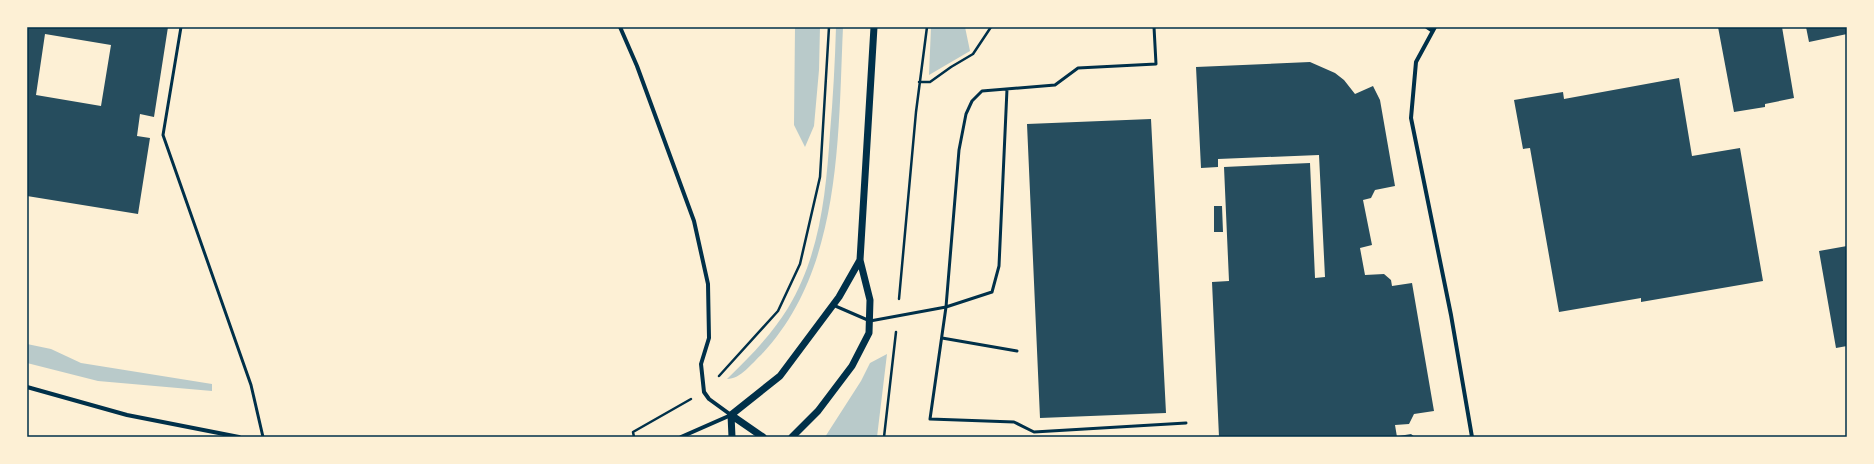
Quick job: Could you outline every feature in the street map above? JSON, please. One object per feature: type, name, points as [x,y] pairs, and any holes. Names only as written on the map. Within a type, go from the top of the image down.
[{"type":"street","points":[[620,27],[637,66],[694,221],[708,284],[709,338],[701,364],[704,392],[708,399],[763,437]]},
{"type":"street","points":[[792,437],[818,411],[854,362],[869,333],[870,300],[860,260],[874,27]]},
{"type":"street","points":[[1427,27],[1434,29],[1416,62],[1411,118],[1451,315],[1472,437]]},
{"type":"street","points":[[681,437],[731,415],[780,376],[833,305],[860,260]]},
{"type":"street","points":[[27,387],[126,415],[239,437]]},
{"type":"street","points":[[731,415],[732,437]]},
{"type":"lane","points":[[181,27],[164,135],[251,385],[264,437]]},
{"type":"lane","points":[[1154,27],[1156,64],[1078,68],[1056,85],[982,91],[972,101],[966,114],[959,150],[946,307],[930,419],[1014,422],[1034,432],[1186,424]]},
{"type":"lane","points":[[833,305],[870,321],[946,307],[992,292],[1000,266],[1007,89]]},
{"type":"lane","points":[[942,338],[1017,350]]},
{"type":"path","points":[[634,437],[633,432],[704,392],[740,356],[778,311],[800,264],[820,177],[830,27]]},
{"type":"path","points":[[884,437],[898,316],[919,82],[927,27]]},
{"type":"path","points":[[919,82],[930,82],[973,54],[991,27]]},
{"type":"shaded area","points":[[795,27],[820,27],[819,70],[814,126],[805,147],[794,125]]},
{"type":"shaded area","points":[[836,27],[843,27],[836,157],[830,200],[821,243],[807,283],[788,321],[761,355],[742,374],[727,379],[775,327],[799,288],[808,267],[820,223],[826,178],[833,93]]},
{"type":"shaded area","points":[[931,27],[965,27],[970,51],[929,75]]},
{"type":"shaded area","points":[[27,344],[51,349],[81,363],[212,384],[212,391],[98,381],[27,363]]},
{"type":"shaded area","points":[[887,354],[877,437],[825,437],[861,381],[870,363]]},
{"type":"building","points":[[27,27],[168,27],[154,117],[140,114],[137,136],[150,138],[138,214],[27,196]],"holes":[[[45,34],[111,45],[101,106],[36,95]]]},
{"type":"building","points":[[1718,27],[1782,27],[1794,98],[1765,104],[1765,107],[1734,112]]},
{"type":"building","points":[[1806,27],[1847,27],[1847,34],[1809,42]]},
{"type":"building","points":[[1310,62],[1335,73],[1344,80],[1355,94],[1373,86],[1380,100],[1395,186],[1375,190],[1371,198],[1363,200],[1372,245],[1360,248],[1365,275],[1384,274],[1391,280],[1392,286],[1412,283],[1434,411],[1414,414],[1409,424],[1395,425],[1397,437],[1219,437],[1212,282],[1229,281],[1224,167],[1310,163],[1315,278],[1325,277],[1319,155],[1218,159],[1218,167],[1201,168],[1196,67]]},
{"type":"building","points":[[1679,78],[1692,156],[1740,148],[1763,281],[1641,302],[1641,298],[1559,312],[1530,148],[1523,149],[1514,100],[1563,92],[1564,99]]},
{"type":"building","points":[[1151,119],[1166,413],[1040,418],[1027,124]]},
{"type":"building","points":[[1214,206],[1222,206],[1223,232],[1214,232]]},
{"type":"building","points":[[1847,246],[1847,346],[1836,348],[1819,251]]},
{"type":"building","points":[[1411,434],[1415,437],[1399,437],[1399,436]]}]
